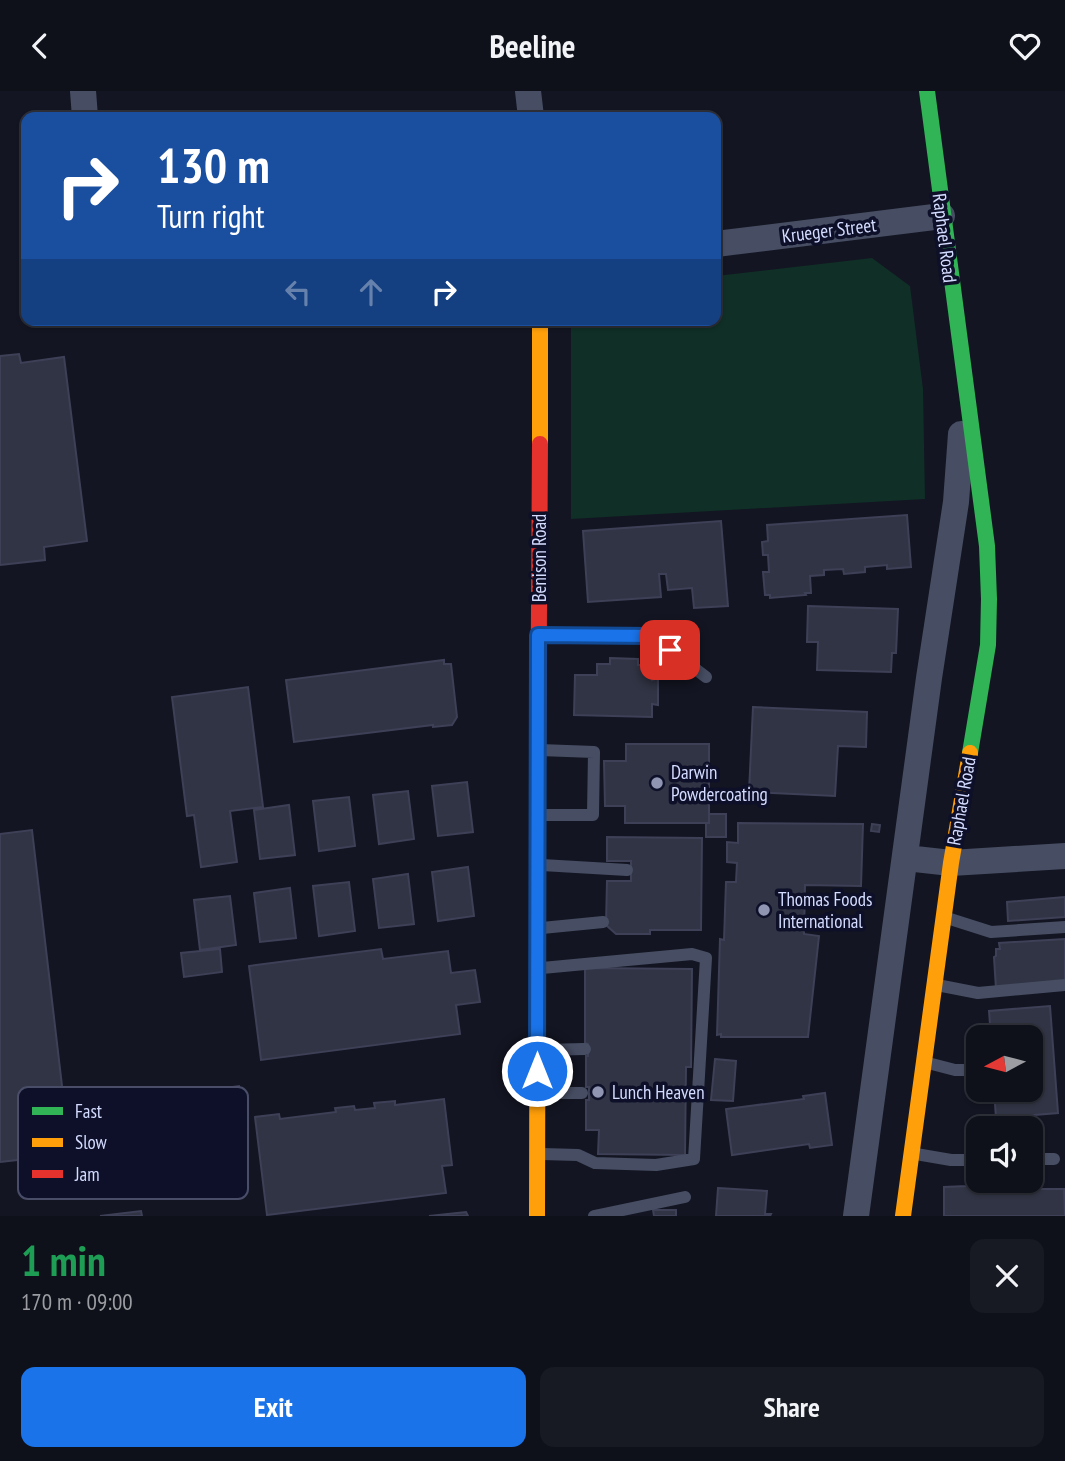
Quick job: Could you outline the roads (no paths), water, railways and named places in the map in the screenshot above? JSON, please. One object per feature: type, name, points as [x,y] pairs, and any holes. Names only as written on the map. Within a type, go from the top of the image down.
[{"type":"street","points":[[83,91],[85,112]]},
{"type":"street","points":[[528,91],[530,112]]},
{"type":"street","name":"Raphael Road","points":[[903,1216],[951,863],[988,645],[989,599],[987,546],[927,91]]},
{"type":"street","name":"Krueger Street","points":[[721,243],[942,216]]},
{"type":"street","name":"Benison Road","points":[[537,1216],[540,326]]},
{"type":"street","name":"Raphael Road","points":[[856,1216],[929,678],[956,502],[964,386]]},
{"type":"street","points":[[906,858],[951,863],[1065,856]]},
{"type":"lane","points":[[538,635],[652,636],[706,677]]},
{"type":"lane","points":[[538,749],[594,752],[593,815],[538,815]]},
{"type":"lane","points":[[538,865],[627,870]]},
{"type":"lane","points":[[944,917],[991,932],[1065,927]]},
{"type":"lane","points":[[538,928],[603,922]]},
{"type":"lane","points":[[537,1154],[578,1155],[595,1163],[607,1164],[656,1165],[694,1159],[706,958],[692,954],[538,969]]},
{"type":"lane","points":[[935,985],[978,993],[1065,985]]},
{"type":"lane","points":[[537,1050],[585,1049]]},
{"type":"lane","points":[[925,1062],[966,1070]]},
{"type":"lane","points":[[537,1093],[582,1093]]},
{"type":"lane","points":[[912,1153],[966,1160]]},
{"type":"lane","points":[[1043,1159],[1054,1159]]},
{"type":"lane","points":[[594,1216],[685,1197]]},
{"type":"place","name":"Darwin Powdercoating","points":[[657,783]]},
{"type":"place","name":"Thomas Foods International","points":[[764,910]]},
{"type":"place","name":"Lunch Heaven","points":[[598,1092]]}]
